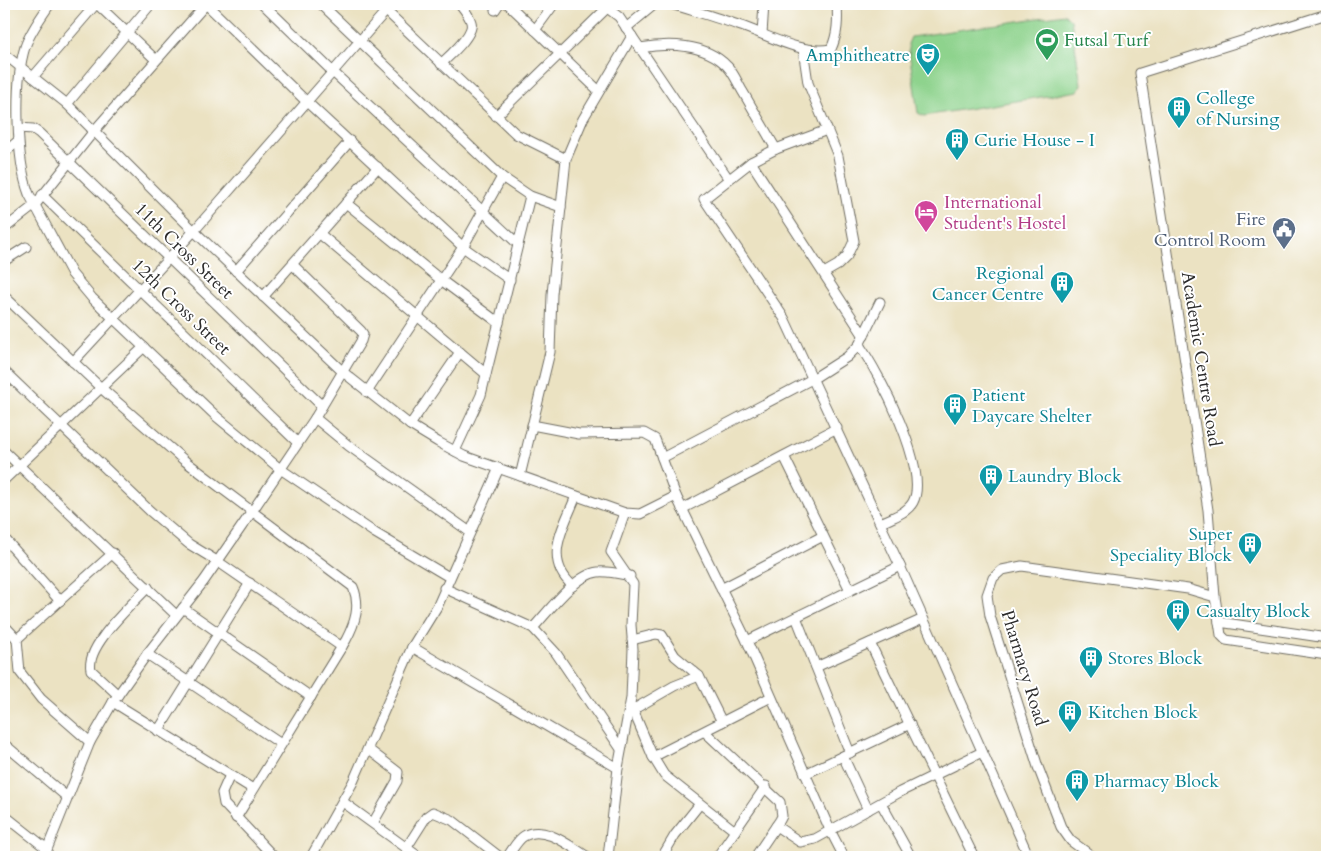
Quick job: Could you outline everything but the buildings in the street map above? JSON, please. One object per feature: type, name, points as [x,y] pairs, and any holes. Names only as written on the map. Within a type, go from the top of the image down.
[{"type":"street","points":[[50,4],[25,46],[21,68],[18,141],[24,180],[35,205],[72,274],[113,318],[217,418],[279,468],[375,533],[449,577]]},
{"type":"street","points":[[33,77],[97,4],[156,60]]},
{"type":"street","points":[[67,104],[151,4]]},
{"type":"street","points":[[4,228],[35,205],[94,131],[206,4],[308,103],[463,246],[510,280]]},
{"type":"street","points":[[263,4],[333,72],[518,244]]},
{"type":"street","points":[[321,4],[502,177],[530,196],[561,207]]},
{"type":"street","points":[[441,64],[472,28],[471,22],[460,4]]},
{"type":"street","points":[[508,4],[599,91]]},
{"type":"street","points":[[535,30],[554,4]]},
{"type":"street","points":[[626,28],[655,4]]},
{"type":"street","points":[[671,4],[803,49],[831,49],[837,31],[837,4]]},
{"type":"street","points":[[762,34],[764,4]]},
{"type":"street","points":[[73,362],[194,231],[308,103],[386,6],[441,64],[516,134],[566,159]]},
{"type":"street","points":[[496,116],[605,6],[618,17],[632,36],[728,178]]},
{"type":"street","name":"Academic Centre Road","points":[[1219,622],[1214,597],[1208,510],[1140,73],[1327,14]]},
{"type":"street","points":[[520,476],[550,352],[552,294],[566,159],[573,140],[599,91],[632,36]]},
{"type":"street","points":[[640,48],[659,44],[680,45],[706,52],[721,61],[734,76],[776,149]]},
{"type":"street","points":[[803,49],[805,75],[838,156],[854,241],[847,256],[838,265],[824,273]]},
{"type":"street","points":[[4,54],[67,104],[194,231],[343,372],[410,425],[455,451],[626,513],[640,514],[676,496]]},
{"type":"street","name":"11th Cross Street","points":[[19,128],[33,129],[39,133],[322,406]]},
{"type":"street","points":[[827,130],[776,149],[751,162],[728,178],[704,199],[784,318],[814,378],[881,523],[1029,857]]},
{"type":"street","points":[[4,153],[18,141]]},
{"type":"street","points":[[236,271],[350,141]]},
{"type":"street","points":[[751,162],[864,336]]},
{"type":"street","points":[[263,297],[378,167]]},
{"type":"street","points":[[367,392],[463,246],[502,177]]},
{"type":"street","name":"12th Cross Street","points":[[42,195],[298,442]]},
{"type":"street","points":[[455,451],[481,395],[530,196]]},
{"type":"street","points":[[346,203],[441,280],[499,323]]},
{"type":"street","points":[[320,234],[416,317],[486,374]]},
{"type":"street","points":[[4,261],[26,247]]},
{"type":"street","points":[[4,815],[46,853],[90,742],[116,699],[251,513],[279,468],[315,418],[363,334],[293,265]]},
{"type":"street","points":[[4,296],[100,387],[185,461],[251,513],[352,587],[357,597],[355,622],[342,647],[236,818]]},
{"type":"street","points":[[662,458],[814,378],[847,357],[859,345],[880,302]]},
{"type":"street","points":[[859,345],[877,374],[895,412],[905,436],[916,480],[916,492],[910,506],[881,523]]},
{"type":"street","points":[[4,480],[144,347]]},
{"type":"street","points":[[410,425],[460,352]]},
{"type":"street","points":[[4,372],[150,511],[189,544],[217,560],[342,647]]},
{"type":"street","points":[[315,418],[349,446],[470,532]]},
{"type":"street","points":[[532,425],[579,434],[644,433],[656,439],[676,496],[747,641],[830,830],[844,857]]},
{"type":"street","points":[[682,509],[837,428]]},
{"type":"street","points":[[4,451],[176,615]]},
{"type":"street","points":[[784,456],[850,590]]},
{"type":"street","points":[[314,856],[343,802],[368,749],[412,647],[438,605],[499,468]]},
{"type":"street","points":[[573,586],[560,572],[556,562],[557,547],[576,496]]},
{"type":"street","points":[[608,857],[618,768],[631,711],[633,584],[630,576],[618,564],[612,552],[626,513]]},
{"type":"street","points":[[721,589],[823,536]]},
{"type":"street","points":[[4,538],[60,601]]},
{"type":"street","points":[[17,639],[112,553]]},
{"type":"street","points":[[747,641],[900,566]]},
{"type":"street","name":"Pharmacy Road","points":[[1093,857],[1071,841],[1066,834],[1045,784],[990,616],[989,587],[997,574],[1011,567],[1022,566],[1188,589],[1214,597]]},
{"type":"street","points":[[533,628],[573,586],[597,572],[630,576]]},
{"type":"street","points":[[158,731],[250,583]]},
{"type":"street","points":[[148,587],[98,644],[91,659],[91,670],[116,699],[158,731],[253,789]]},
{"type":"street","points":[[444,588],[533,628],[556,653],[621,749]]},
{"type":"street","points":[[183,608],[311,697]]},
{"type":"street","points":[[796,617],[868,810]]},
{"type":"street","points":[[816,667],[923,619]]},
{"type":"street","points":[[1327,638],[1219,622],[1221,635],[1226,640],[1327,655]]},
{"type":"street","points":[[4,624],[17,639],[20,672],[25,679],[41,699],[90,742]]},
{"type":"street","points":[[632,640],[656,634],[662,635],[675,656],[699,676],[722,722]]},
{"type":"street","points":[[870,643],[974,857]]},
{"type":"street","points":[[412,647],[618,768]]},
{"type":"street","points":[[147,654],[281,744]]},
{"type":"street","points":[[631,711],[674,686],[699,676]]},
{"type":"street","points":[[653,757],[771,698]]},
{"type":"street","points":[[631,711],[653,757],[664,775],[699,805],[735,831]]},
{"type":"street","points":[[806,774],[910,724]]},
{"type":"street","points":[[705,732],[766,786],[780,802],[782,816],[755,857]]},
{"type":"street","points":[[4,744],[67,797]]},
{"type":"street","points":[[368,749],[394,768],[398,777],[373,823]]},
{"type":"street","points":[[776,826],[800,842],[815,839],[982,752]]},
{"type":"street","points":[[230,775],[222,797],[224,804],[274,857]]},
{"type":"street","points":[[717,857],[766,786]]},
{"type":"street","points":[[343,802],[419,857]]},
{"type":"street","points":[[881,803],[911,857]]},
{"type":"street","points":[[662,857],[674,835],[699,805]]},
{"type":"street","points":[[406,847],[426,817],[434,812],[452,820],[500,857]]},
{"type":"street","points":[[507,857],[522,837],[535,832],[550,835],[588,857]]},
{"type":"green space","points":[[1065,14],[1071,20],[1081,84],[1078,91],[924,116],[918,113],[908,44],[911,37]]},
{"type":"place","name":"Futsal Turf","points":[[1047,61]]},
{"type":"place","name":"Amphitheatre","points":[[928,76]]},
{"type":"place","name":"College of Nursing","points":[[1179,129]]},
{"type":"place","name":"Curie House - I","points":[[957,161]]},
{"type":"place","name":"International Student's Hostel","points":[[926,233]]},
{"type":"place","name":"Fire Control Room","points":[[1284,250]]},
{"type":"place","name":"Regional Cancer Centre","points":[[1062,304]]},
{"type":"place","name":"Patient Daycare Shelter","points":[[955,426]]},
{"type":"place","name":"Laundry Block","points":[[991,497]]},
{"type":"place","name":"Super Speciality Block","points":[[1250,565]]},
{"type":"place","name":"Casualty Block","points":[[1178,632]]},
{"type":"place","name":"Stores Block","points":[[1091,679]]},
{"type":"place","name":"Kitchen Block","points":[[1070,733]]},
{"type":"place","name":"Pharmacy Block","points":[[1077,802]]}]
